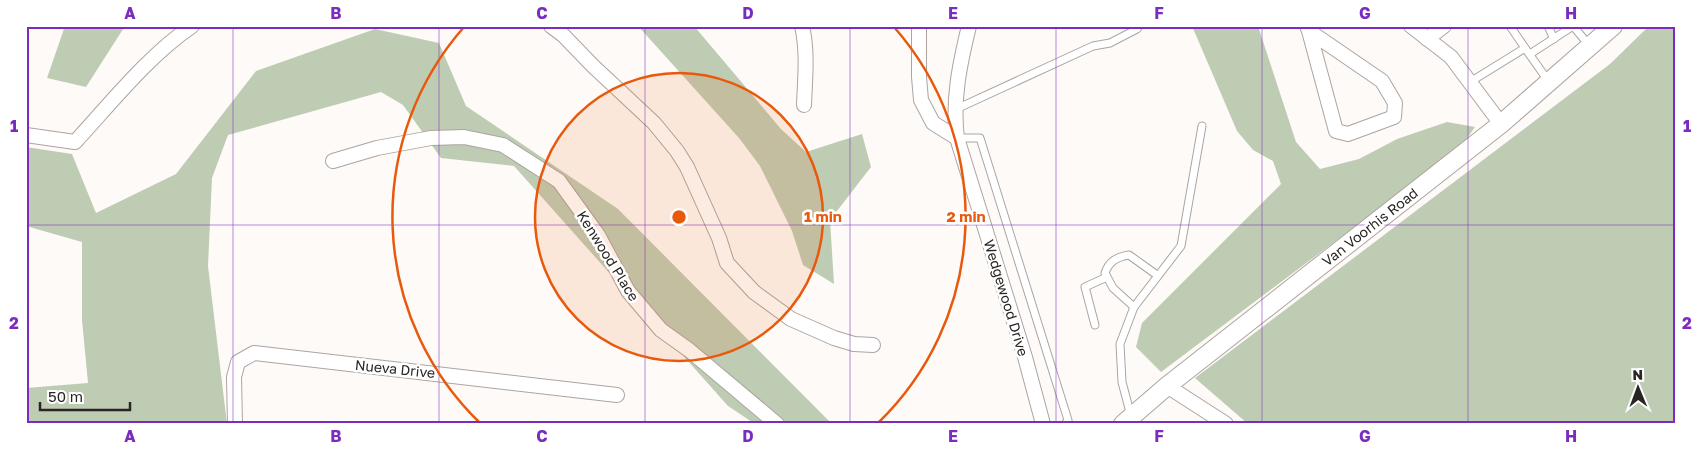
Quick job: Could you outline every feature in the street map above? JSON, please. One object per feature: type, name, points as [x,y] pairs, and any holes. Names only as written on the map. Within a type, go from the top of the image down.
[{"type":"street","points":[[26,135],[75,142],[134,77],[192,26]]},
{"type":"street","points":[[551,26],[563,35],[654,123],[676,151],[687,167],[719,238],[727,263],[754,292],[791,319],[834,338],[854,344],[872,345]]},
{"type":"street","points":[[802,26],[805,37],[806,73],[804,105]]},
{"type":"street","points":[[919,26],[918,77],[921,100],[933,123],[957,138]]},
{"type":"street","name":"Wedgewood Drive","points":[[969,26],[956,85],[954,110],[957,138],[1025,357],[1043,424]]},
{"type":"street","points":[[1411,26],[1451,57],[1501,124]]},
{"type":"street","points":[[1427,39],[1444,26]]},
{"type":"street","name":"Van Voorhis Road","points":[[1127,420],[1167,386],[1501,124],[1613,26]]},
{"type":"street","points":[[1308,28],[1382,81],[1395,103],[1394,117],[1348,134],[1336,131],[1308,28]]},
{"type":"street","name":"Kenwood Place","points":[[333,161],[377,148],[430,138],[464,137],[503,144],[559,181],[598,235],[628,291],[660,330],[689,350],[777,424]]},
{"type":"street","name":"Nueva Drive","points":[[235,424],[234,376],[238,362],[254,353],[617,394]]},
{"type":"street","points":[[1167,386],[1226,424]]},
{"type":"lane","points":[[954,110],[1095,45],[1110,43],[1137,29],[1139,26]]},
{"type":"lane","points":[[1510,26],[1550,82]]},
{"type":"lane","points":[[1548,26],[1554,39]]},
{"type":"lane","points":[[1530,54],[1573,26],[1590,47]]},
{"type":"lane","points":[[1470,82],[1525,48]]},
{"type":"lane","points":[[1127,420],[1120,344],[1134,307],[1181,246],[1202,126]]},
{"type":"lane","points":[[957,138],[980,138],[1068,420],[1065,424]]},
{"type":"lane","points":[[1134,307],[1113,288],[1105,273],[1108,266],[1118,257],[1129,255],[1158,276]]},
{"type":"lane","points":[[1096,325],[1085,287],[1107,277]]},
{"type":"green space","points":[[65,26],[125,26],[86,87],[47,78]]},
{"type":"green space","points":[[638,26],[694,26],[781,129],[806,152],[862,134],[871,167],[830,220],[834,284],[803,265],[792,231],[760,166],[739,138]]},
{"type":"green space","points":[[1192,26],[1258,26],[1296,142],[1320,169],[1359,159],[1397,139],[1447,122],[1475,127],[1461,147],[1161,372],[1136,347],[1142,323],[1281,184],[1273,161],[1253,150],[1237,131]]},
{"type":"green space","points":[[1649,26],[1675,26],[1675,424],[1248,424],[1195,378],[1610,64]]},
{"type":"green space","points":[[375,29],[439,43],[466,106],[618,209],[832,424],[755,424],[728,406],[514,166],[441,158],[403,105],[381,92],[228,135],[212,178],[208,266],[227,424],[26,424],[26,388],[88,383],[82,320],[82,242],[26,226],[26,147],[72,154],[96,213],[176,174],[256,71]]}]
